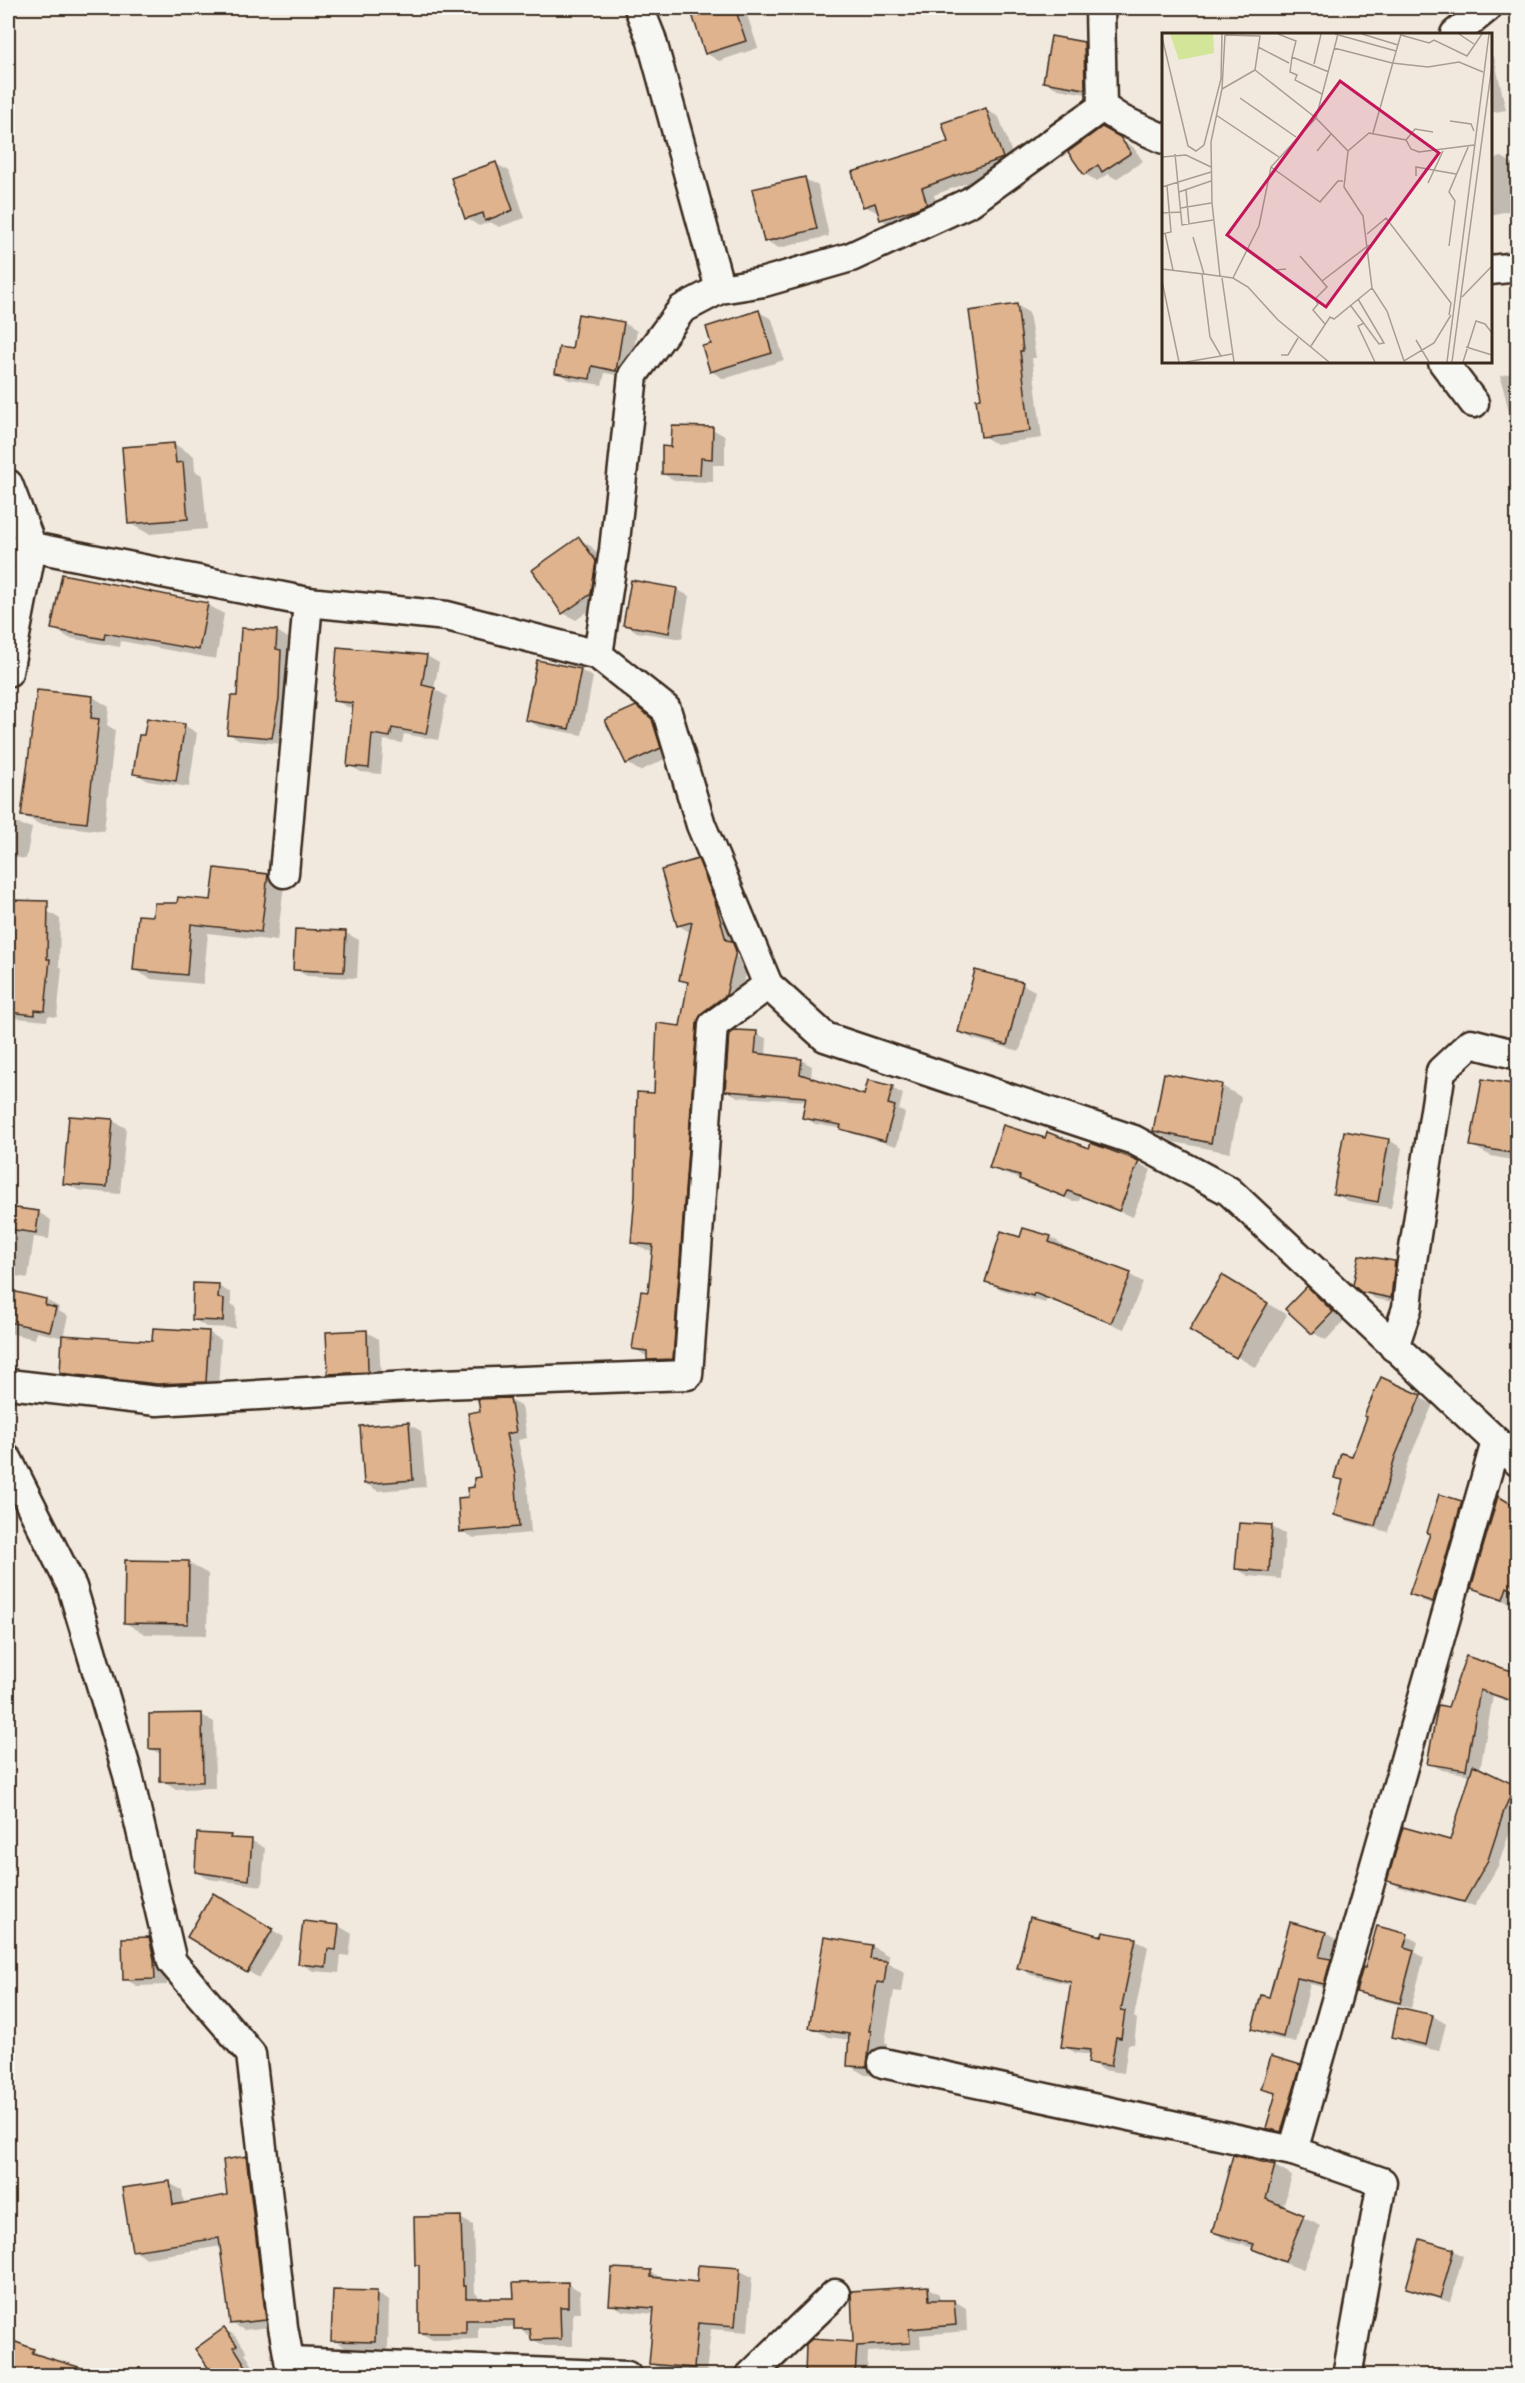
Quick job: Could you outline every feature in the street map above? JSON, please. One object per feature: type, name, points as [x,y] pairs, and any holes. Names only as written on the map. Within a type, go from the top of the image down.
[{"type":"street","points":[[639,8],[651,38],[720,289]]},
{"type":"street","points":[[1100,8],[1102,107]]},
{"type":"street","points":[[1456,33],[1486,8]]},
{"type":"street","points":[[598,655],[614,550],[633,375],[682,309],[720,289],[764,282],[851,257],[970,202],[1102,107]]},
{"type":"street","points":[[1102,107],[1122,120],[1162,138]]},
{"type":"street","points":[[1492,270],[1518,267]]},
{"type":"street","points":[[1444,363],[1474,403]]},
{"type":"street","points":[[8,484],[20,550],[8,672]]},
{"type":"street","points":[[20,550],[308,602],[447,616],[598,655],[666,708],[701,825],[768,985],[825,1037],[1134,1140],[1229,1191],[1518,1462]]},
{"type":"street","points":[[284,873],[308,602]]},
{"type":"street","points":[[8,1384],[157,1401],[442,1384],[688,1375],[713,1025],[768,985]]},
{"type":"street","points":[[1394,1347],[1407,1308],[1441,1071],[1471,1043],[1518,1055]]},
{"type":"street","points":[[1293,2151],[1496,1442]]},
{"type":"street","points":[[8,1460],[72,1587],[128,1775],[172,1962],[251,2054],[283,2327],[291,2369],[627,2376]]},
{"type":"street","points":[[883,2063],[1293,2151],[1382,2182],[1347,2376]]},
{"type":"street","points":[[750,2376],[835,2294]]},
{"type":"building","points":[[710,8],[735,8],[746,41],[705,54],[692,14]]},
{"type":"building","points":[[1051,36],[1084,42],[1085,89],[1043,82]]},
{"type":"building","points":[[986,108],[1003,158],[922,188],[927,204],[915,209],[880,220],[875,203],[863,207],[852,172],[948,142],[942,123]]},
{"type":"building","points":[[1102,127],[1120,137],[1131,153],[1102,172],[1098,165],[1084,175],[1068,152]]},
{"type":"building","points":[[496,162],[513,210],[485,221],[483,213],[465,219],[451,178]]},
{"type":"building","points":[[805,177],[817,229],[764,242],[752,189]]},
{"type":"building","points":[[1017,304],[1023,351],[1020,351],[1030,431],[981,437],[976,399],[981,398],[969,311]]},
{"type":"building","points":[[759,310],[772,353],[710,372],[702,346],[711,344],[706,327]]},
{"type":"building","points":[[578,314],[624,322],[616,371],[592,366],[590,379],[555,373],[559,347],[572,349]]},
{"type":"building","points":[[672,426],[713,427],[712,459],[701,458],[700,475],[662,474],[662,446],[671,447]]},
{"type":"building","points":[[174,443],[176,463],[183,462],[188,519],[128,524],[122,447]]},
{"type":"building","points":[[579,537],[596,561],[591,594],[562,614],[532,570]]},
{"type":"building","points":[[62,574],[208,603],[199,650],[105,633],[104,639],[51,629]]},
{"type":"building","points":[[631,580],[677,588],[669,633],[623,625]]},
{"type":"building","points":[[241,628],[277,630],[276,649],[281,650],[279,699],[272,738],[227,734],[231,696],[237,696]]},
{"type":"building","points":[[337,647],[427,655],[422,685],[435,688],[426,734],[392,728],[390,737],[372,734],[369,768],[347,766],[353,703],[333,701]]},
{"type":"building","points":[[537,660],[581,669],[569,729],[525,720]]},
{"type":"building","points":[[37,690],[93,696],[91,718],[99,719],[87,823],[21,816]]},
{"type":"building","points":[[636,706],[652,719],[661,748],[626,764],[605,720]]},
{"type":"building","points":[[147,718],[185,724],[176,781],[133,774],[139,735],[144,735]]},
{"type":"building","points":[[698,859],[715,901],[726,940],[732,941],[736,951],[726,995],[703,1012],[697,1024],[673,1359],[647,1360],[647,1351],[632,1349],[641,1291],[648,1292],[653,1245],[631,1243],[635,1195],[637,1092],[654,1093],[657,1023],[680,1026],[688,982],[679,980],[692,922],[677,926],[661,870]]},
{"type":"building","points":[[215,868],[268,874],[261,932],[191,924],[187,975],[133,970],[138,915],[153,916],[154,903],[177,903],[178,897],[211,900]]},
{"type":"building","points":[[8,900],[48,901],[47,959],[50,959],[45,1011],[35,1010],[35,1015],[8,1012]]},
{"type":"building","points":[[295,929],[346,931],[344,972],[293,970]]},
{"type":"building","points":[[975,970],[1023,982],[1007,1045],[958,1032]]},
{"type":"building","points":[[735,1030],[757,1031],[755,1053],[802,1059],[800,1074],[864,1095],[868,1080],[893,1086],[888,1104],[895,1106],[885,1141],[840,1129],[841,1125],[802,1118],[806,1097],[725,1091],[729,1034]]},
{"type":"building","points":[[1164,1073],[1222,1084],[1211,1143],[1153,1131]]},
{"type":"building","points":[[1482,1079],[1518,1085],[1518,1154],[1470,1146]]},
{"type":"building","points":[[69,1116],[113,1119],[107,1187],[63,1184]]},
{"type":"building","points":[[1003,1125],[1045,1138],[1047,1132],[1089,1148],[1091,1143],[1139,1161],[1119,1211],[1068,1191],[1065,1197],[1019,1179],[1020,1176],[989,1168]]},
{"type":"building","points":[[1344,1131],[1389,1139],[1378,1202],[1333,1194]]},
{"type":"building","points":[[8,1207],[39,1211],[36,1233],[8,1229]]},
{"type":"building","points":[[1023,1228],[1051,1236],[1049,1242],[1131,1273],[1111,1323],[1034,1293],[1033,1296],[985,1282],[1001,1231],[1020,1237]]},
{"type":"building","points":[[1359,1255],[1395,1261],[1391,1298],[1361,1292],[1353,1285]]},
{"type":"building","points":[[1222,1275],[1268,1303],[1236,1358],[1189,1330]]},
{"type":"building","points":[[193,1283],[219,1284],[218,1298],[224,1299],[223,1321],[192,1320]]},
{"type":"building","points":[[1307,1286],[1333,1312],[1312,1334],[1285,1309]]},
{"type":"building","points":[[8,1290],[46,1299],[45,1305],[56,1308],[50,1331],[8,1322]]},
{"type":"building","points":[[153,1328],[209,1331],[206,1382],[157,1384],[60,1373],[62,1335],[152,1341]]},
{"type":"building","points":[[367,1330],[368,1372],[328,1374],[326,1332]]},
{"type":"building","points":[[1381,1377],[1421,1395],[1395,1457],[1375,1526],[1334,1515],[1343,1480],[1334,1478],[1341,1453],[1352,1456],[1367,1417],[1364,1416]]},
{"type":"building","points":[[510,1398],[516,1432],[506,1434],[515,1474],[519,1527],[460,1532],[458,1498],[468,1497],[467,1488],[474,1487],[474,1478],[480,1477],[468,1413],[480,1411],[478,1399]]},
{"type":"building","points":[[409,1422],[413,1480],[364,1484],[360,1426]]},
{"type":"building","points":[[1439,1494],[1462,1501],[1433,1602],[1409,1594],[1430,1534],[1427,1533]]},
{"type":"building","points":[[1498,1496],[1518,1508],[1518,1593],[1507,1587],[1503,1599],[1471,1588]]},
{"type":"building","points":[[1239,1523],[1272,1525],[1269,1572],[1235,1569]]},
{"type":"building","points":[[125,1560],[189,1561],[188,1624],[124,1623]]},
{"type":"building","points":[[1466,1656],[1518,1673],[1518,1703],[1480,1690],[1466,1770],[1427,1764],[1438,1705],[1448,1707]]},
{"type":"building","points":[[202,1713],[203,1782],[160,1782],[160,1749],[149,1749],[149,1714]]},
{"type":"building","points":[[1473,1765],[1515,1785],[1488,1860],[1464,1902],[1387,1881],[1403,1827],[1450,1840]]},
{"type":"building","points":[[197,1833],[252,1839],[249,1880],[195,1872]]},
{"type":"building","points":[[213,1893],[273,1929],[247,1973],[187,1937]]},
{"type":"building","points":[[1030,1917],[1102,1936],[1103,1932],[1136,1938],[1121,2010],[1125,2011],[1121,2038],[1116,2037],[1111,2066],[1088,2063],[1090,2050],[1061,2047],[1071,1982],[1017,1968]]},
{"type":"building","points":[[303,1921],[339,1925],[336,1950],[328,1949],[326,1967],[298,1964]]},
{"type":"building","points":[[1290,1922],[1326,1932],[1319,1957],[1331,1959],[1324,1984],[1297,1978],[1283,2037],[1252,2029],[1261,1995],[1269,1997]]},
{"type":"building","points":[[1377,1926],[1408,1934],[1404,1947],[1414,1950],[1400,2003],[1356,1992]]},
{"type":"building","points":[[149,1937],[154,1959],[155,1979],[123,1980],[122,1938]]},
{"type":"building","points":[[824,1937],[872,1945],[870,1959],[887,1961],[884,1983],[877,1982],[869,2031],[871,2031],[867,2067],[847,2066],[849,2034],[809,2028]]},
{"type":"building","points":[[1398,2007],[1433,2015],[1426,2045],[1392,2037]]},
{"type":"building","points":[[1271,2056],[1301,2065],[1281,2132],[1266,2128],[1276,2093],[1261,2089]]},
{"type":"building","points":[[1233,2155],[1275,2165],[1266,2199],[1304,2215],[1285,2262],[1252,2249],[1254,2244],[1212,2232]]},
{"type":"building","points":[[246,2156],[266,2320],[230,2324],[219,2238],[132,2251],[122,2188],[170,2181],[173,2205],[227,2195],[223,2160]]},
{"type":"building","points":[[461,2216],[463,2286],[466,2286],[466,2298],[514,2298],[513,2283],[568,2282],[568,2307],[560,2307],[561,2339],[531,2340],[530,2329],[514,2329],[514,2320],[466,2320],[466,2333],[419,2333],[419,2265],[415,2265],[414,2217]]},
{"type":"building","points":[[1420,2239],[1454,2249],[1440,2298],[1406,2288]]},
{"type":"building","points":[[698,2265],[740,2268],[735,2326],[698,2323],[694,2368],[649,2364],[654,2308],[609,2305],[612,2268],[651,2270],[651,2277],[697,2282]]},
{"type":"building","points":[[928,2286],[929,2300],[954,2300],[956,2325],[909,2329],[910,2343],[857,2346],[855,2376],[805,2376],[806,2344],[812,2339],[853,2342],[851,2291]]},
{"type":"building","points":[[333,2290],[377,2291],[375,2342],[331,2341]]},
{"type":"building","points":[[224,2328],[237,2345],[234,2347],[252,2376],[214,2376],[195,2349]]},
{"type":"building","points":[[8,2339],[34,2349],[32,2353],[89,2370],[88,2376],[8,2376]]}]
